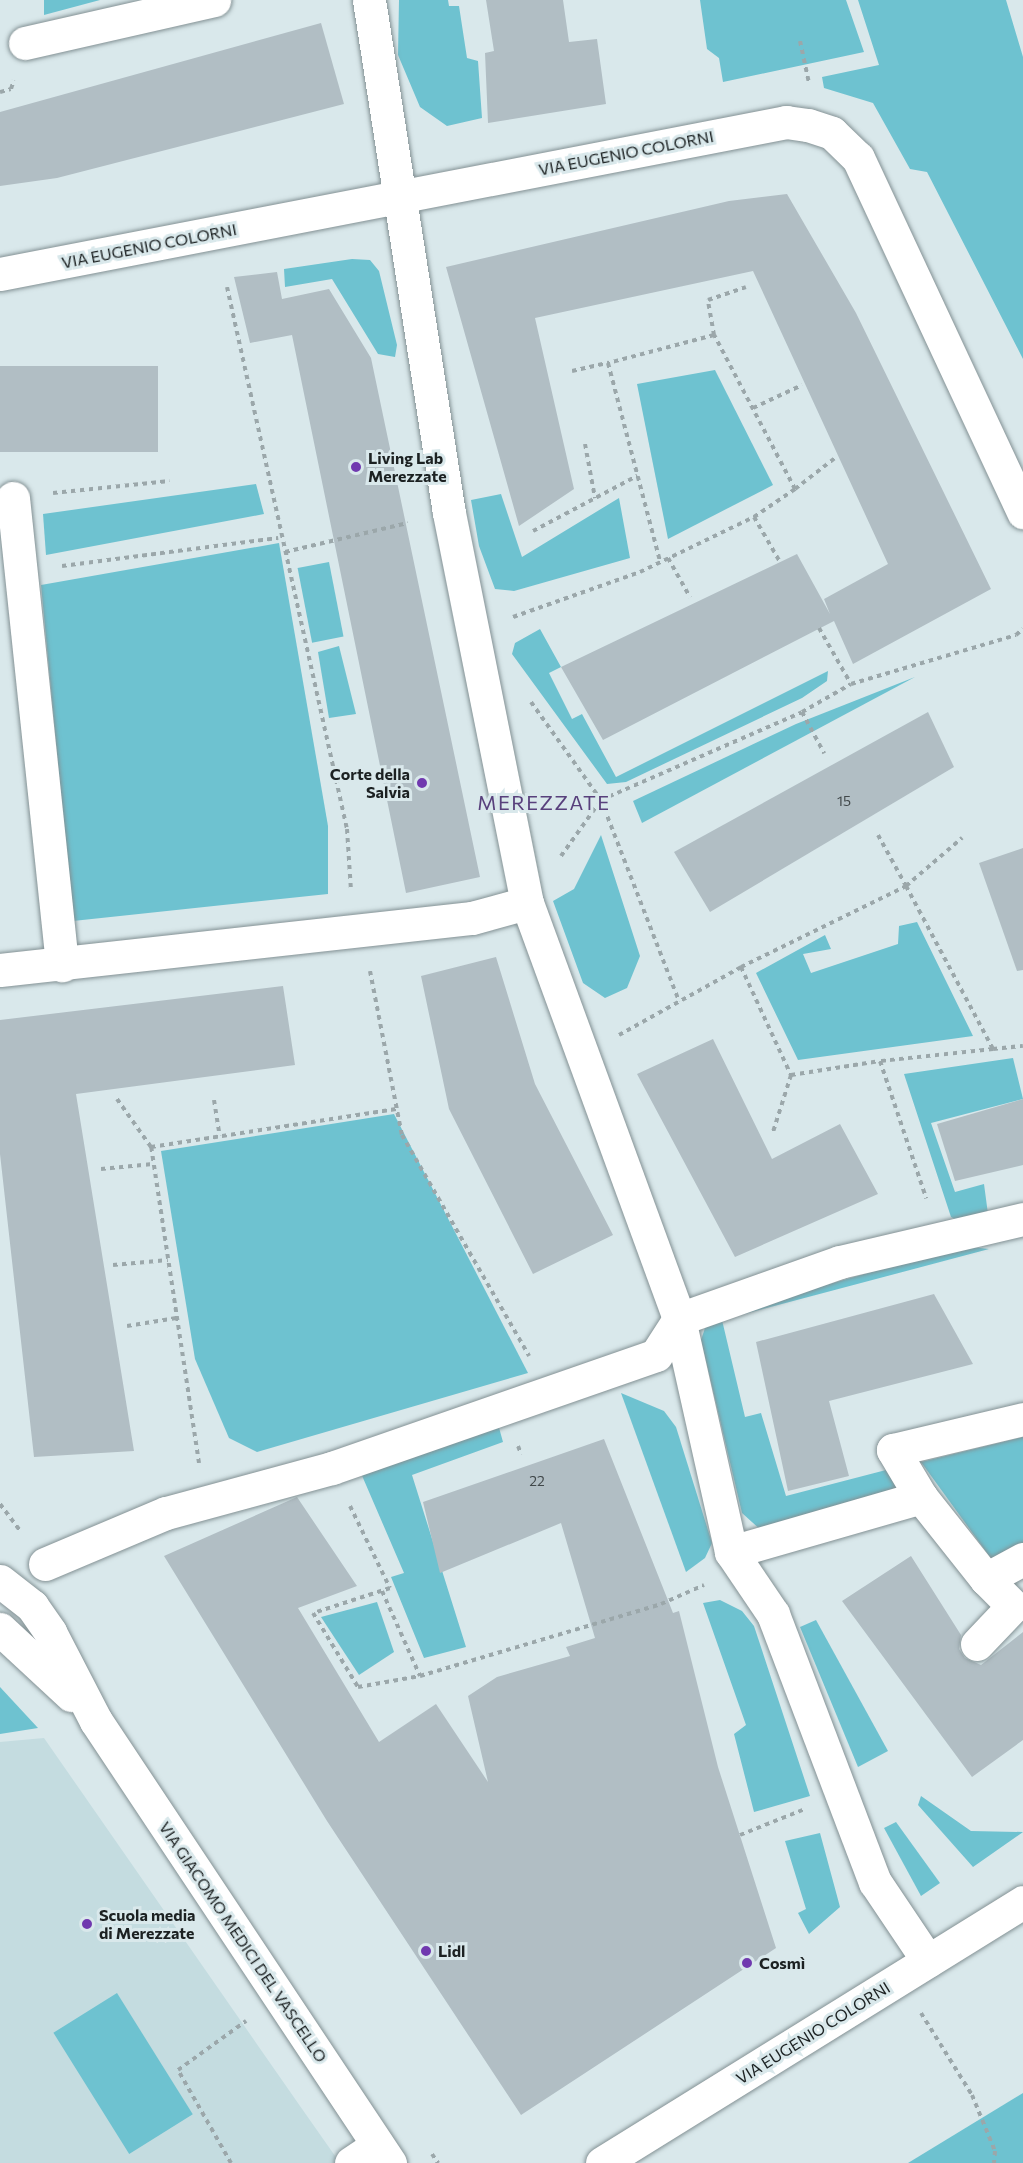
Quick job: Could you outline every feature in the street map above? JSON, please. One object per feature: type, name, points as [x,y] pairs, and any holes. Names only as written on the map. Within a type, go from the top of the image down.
[{"type":"street","points":[[25,43],[214,0]]},
{"type":"street","points":[[369,0],[449,513],[476,629],[527,903],[679,1319],[736,1560],[773,1614],[875,1882],[917,1968]]},
{"type":"street","name":"VIA EUGENIO COLORNI","points":[[0,274],[786,122],[832,133],[858,158],[876,192],[1023,512]]},
{"type":"street","points":[[13,498],[62,964]]},
{"type":"street","points":[[0,970],[472,918],[527,903]]},
{"type":"street","points":[[45,1564],[229,1493],[332,1468],[548,1389],[656,1355],[679,1319],[840,1262],[940,1240],[1020,1230]]},
{"type":"street","points":[[977,1644],[1013,1606],[986,1579],[921,1497],[893,1450],[1023,1419]]},
{"type":"street","points":[[736,1560],[921,1497]]},
{"type":"street","points":[[986,1579],[1023,1559]]},
{"type":"street","name":"VIA GIACOMO MEDICI DEL VASCELLO","points":[[0,1581],[32,1606],[96,1720],[384,2154]]},
{"type":"street","name":"VIA GIACOMO MEDICI DEL VASCELLO","points":[[0,1629],[96,1720]]},
{"type":"street","name":"VIA EUGENIO COLORNI","points":[[602,2163],[1023,1902]]},
{"type":"street","points":[[351,2163],[384,2154]]},
{"type":"path","points":[[800,40],[809,66],[809,91]]},
{"type":"path","points":[[227,287],[278,538],[285,552],[347,829],[361,929],[402,1135],[548,1389]]},
{"type":"path","points":[[746,287],[708,300],[714,335],[795,489]]},
{"type":"path","points":[[572,371],[714,335]]},
{"type":"path","points":[[608,363],[660,561]]},
{"type":"path","points":[[753,408],[802,385]]},
{"type":"path","points":[[585,444],[595,498]]},
{"type":"path","points":[[476,629],[586,594],[668,558],[754,517],[835,458]]},
{"type":"path","points":[[533,531],[637,476]]},
{"type":"path","points":[[13,498],[169,481]]},
{"type":"path","points":[[285,552],[449,513]]},
{"type":"path","points":[[754,517],[780,562]]},
{"type":"path","points":[[21,574],[106,557],[278,538]]},
{"type":"path","points":[[668,558],[690,597]]},
{"type":"path","points":[[819,628],[851,684]]},
{"type":"path","points":[[527,903],[601,800],[802,712],[851,684],[1016,635],[1023,629]]},
{"type":"path","points":[[526,695],[601,800],[679,1002]]},
{"type":"path","points":[[802,712],[824,753]]},
{"type":"path","points":[[878,835],[993,1050]]},
{"type":"path","points":[[584,1054],[741,967],[906,886],[962,838]]},
{"type":"path","points":[[741,967],[791,1075],[773,1132]]},
{"type":"path","points":[[791,1075],[880,1061],[1023,1046]]},
{"type":"path","points":[[880,1061],[940,1240]]},
{"type":"path","points":[[117,1099],[151,1147],[199,1464],[229,1493]]},
{"type":"path","points":[[214,1100],[220,1136]]},
{"type":"path","points":[[151,1147],[396,1109]]},
{"type":"path","points":[[101,1168],[153,1164]]},
{"type":"path","points":[[113,1265],[168,1260]]},
{"type":"path","points":[[127,1326],[176,1318]]},
{"type":"path","points":[[332,1468],[390,1588],[313,1613],[358,1687],[420,1676],[661,1604],[736,1560]]},
{"type":"path","points":[[382,1591],[420,1676]]},
{"type":"path","points":[[740,1835],[842,1794]]},
{"type":"path","points":[[917,1968],[921,2013],[972,2095],[995,2151],[994,2163]]},
{"type":"path","points":[[231,2163],[178,2070],[240,2025]]},
{"type":"shaded area","points":[[44,0],[100,0],[44,15]]},
{"type":"shaded area","points":[[399,0],[448,0],[449,6],[459,6],[467,58],[478,61],[482,118],[447,126],[420,107],[398,55]]},
{"type":"shaded area","points":[[700,0],[846,0],[864,52],[723,82],[719,58],[707,49]]},
{"type":"shaded area","points":[[858,0],[1006,0],[1023,57],[1023,359],[927,172],[910,169],[873,103],[824,88],[822,77],[879,65]]},
{"type":"shaded area","points":[[352,259],[370,260],[379,271],[397,345],[395,357],[378,354],[332,279],[285,287],[284,269]]},
{"type":"shaded area","points":[[715,370],[773,485],[668,539],[637,384]]},
{"type":"shaded area","points":[[256,484],[264,514],[46,555],[43,514]]},
{"type":"shaded area","points":[[501,494],[522,557],[619,498],[630,558],[514,591],[495,589],[479,546],[471,500]]},
{"type":"shaded area","points":[[279,543],[328,826],[328,894],[73,921],[41,585]]},
{"type":"shaded area","points":[[329,562],[344,637],[312,643],[298,568]]},
{"type":"shaded area","points":[[540,629],[561,667],[549,673],[572,719],[582,714],[616,777],[828,671],[827,681],[802,698],[626,782],[607,784],[512,654],[515,643]]},
{"type":"shaded area","points":[[339,646],[356,714],[329,718],[318,652]]},
{"type":"shaded area","points":[[915,677],[642,823],[633,801],[796,724]]},
{"type":"shaded area","points":[[601,835],[640,956],[627,988],[605,998],[583,983],[553,901],[574,889]]},
{"type":"shaded area","points":[[917,922],[973,1036],[798,1060],[756,973],[825,935],[831,949],[803,954],[811,973],[898,944],[899,926]]},
{"type":"shaded area","points":[[1013,1058],[1023,1099],[931,1123],[955,1192],[984,1184],[988,1214],[962,1223],[951,1217],[904,1074]]},
{"type":"shaded area","points":[[394,1114],[528,1373],[257,1452],[229,1438],[195,1359],[161,1151]]},
{"type":"shaded area","points":[[963,1246],[989,1249],[722,1320],[745,1417],[761,1413],[786,1496],[886,1470],[897,1489],[763,1532],[742,1513],[701,1340],[705,1328],[717,1316]]},
{"type":"shaded area","points":[[621,1393],[664,1411],[676,1427],[712,1543],[705,1558],[686,1572]]},
{"type":"shaded area","points":[[498,1424],[503,1442],[412,1475],[466,1647],[424,1658],[391,1577],[404,1573],[360,1471]]},
{"type":"shaded area","points":[[1023,1437],[1023,1548],[995,1564],[921,1462]]},
{"type":"shaded area","points":[[720,1600],[742,1611],[754,1626],[810,1796],[754,1812],[734,1734],[746,1725],[703,1603]]},
{"type":"shaded area","points":[[377,1602],[394,1652],[359,1675],[321,1617]]},
{"type":"shaded area","points":[[816,1620],[888,1751],[858,1767],[800,1627]]},
{"type":"shaded area","points":[[0,1687],[38,1728],[0,1734]]},
{"type":"shaded area","name":"Scuola media di Merezzate","points":[[44,1738],[340,2163],[0,2163],[0,1742]]},
{"type":"shaded area","points":[[921,1796],[971,1831],[1023,1832],[973,1867],[918,1805]]},
{"type":"shaded area","points":[[896,1822],[940,1883],[921,1896],[884,1828]]},
{"type":"shaded area","points":[[820,1833],[840,1907],[809,1934],[798,1913],[806,1909],[785,1841]]},
{"type":"shaded area","points":[[117,1993],[193,2114],[129,2154],[53,2033]]},
{"type":"shaded area","points":[[1023,2093],[1023,2163],[908,2163]]},
{"type":"building","points":[[486,0],[563,0],[569,42],[597,39],[606,104],[488,123],[485,53],[494,51]]},
{"type":"building","points":[[321,23],[344,104],[57,178],[0,186],[0,112]]},
{"type":"building","points":[[787,194],[856,313],[991,589],[853,664],[834,621],[603,740],[561,667],[797,554],[830,614],[824,599],[888,564],[753,271],[535,318],[574,489],[519,526],[446,267],[729,201]]},
{"type":"building","points":[[277,272],[282,299],[329,289],[371,358],[480,877],[406,893],[292,335],[250,343],[234,277]]},
{"type":"building","points":[[0,366],[158,366],[158,452],[0,452]]},
{"type":"building","points":[[928,712],[954,767],[710,912],[674,852]]},
{"type":"building","points":[[1023,848],[1023,970],[1017,971],[979,863]]},
{"type":"building","points":[[496,957],[535,1084],[613,1235],[533,1274],[449,1109],[421,976]]},
{"type":"building","points":[[283,986],[295,1065],[76,1094],[134,1451],[34,1457],[0,1154],[0,1020]]},
{"type":"building","points":[[713,1039],[772,1159],[840,1124],[878,1194],[735,1257],[637,1074]]},
{"type":"building","points":[[1023,1099],[1023,1165],[955,1181],[937,1124]]},
{"type":"building","points":[[934,1294],[973,1364],[829,1401],[849,1476],[788,1491],[756,1342]]},
{"type":"building","points":[[604,1439],[673,1613],[679,1611],[718,1767],[776,1948],[521,2115],[327,1821],[164,1556],[297,1497],[357,1586],[298,1608],[379,1742],[436,1704],[488,1782],[468,1696],[497,1677],[570,1656],[566,1647],[595,1638],[561,1523],[440,1573],[423,1502]]},
{"type":"building","points":[[911,1556],[961,1635],[959,1649],[965,1658],[981,1665],[1023,1632],[1023,1740],[972,1777],[842,1601]]},
{"type":"place","name":"Living Lab Merezzate","points":[[356,467]]},
{"type":"place","name":"Corte della Salvia","points":[[422,783]]},
{"type":"place","name":"Scuola media di Merezzate","points":[[87,1924]]},
{"type":"place","name":"Lidl","points":[[426,1951]]},
{"type":"place","name":"Cosmì","points":[[747,1963]]},
{"type":"district","name":"MEREZZATE","points":[[544,802]]}]
